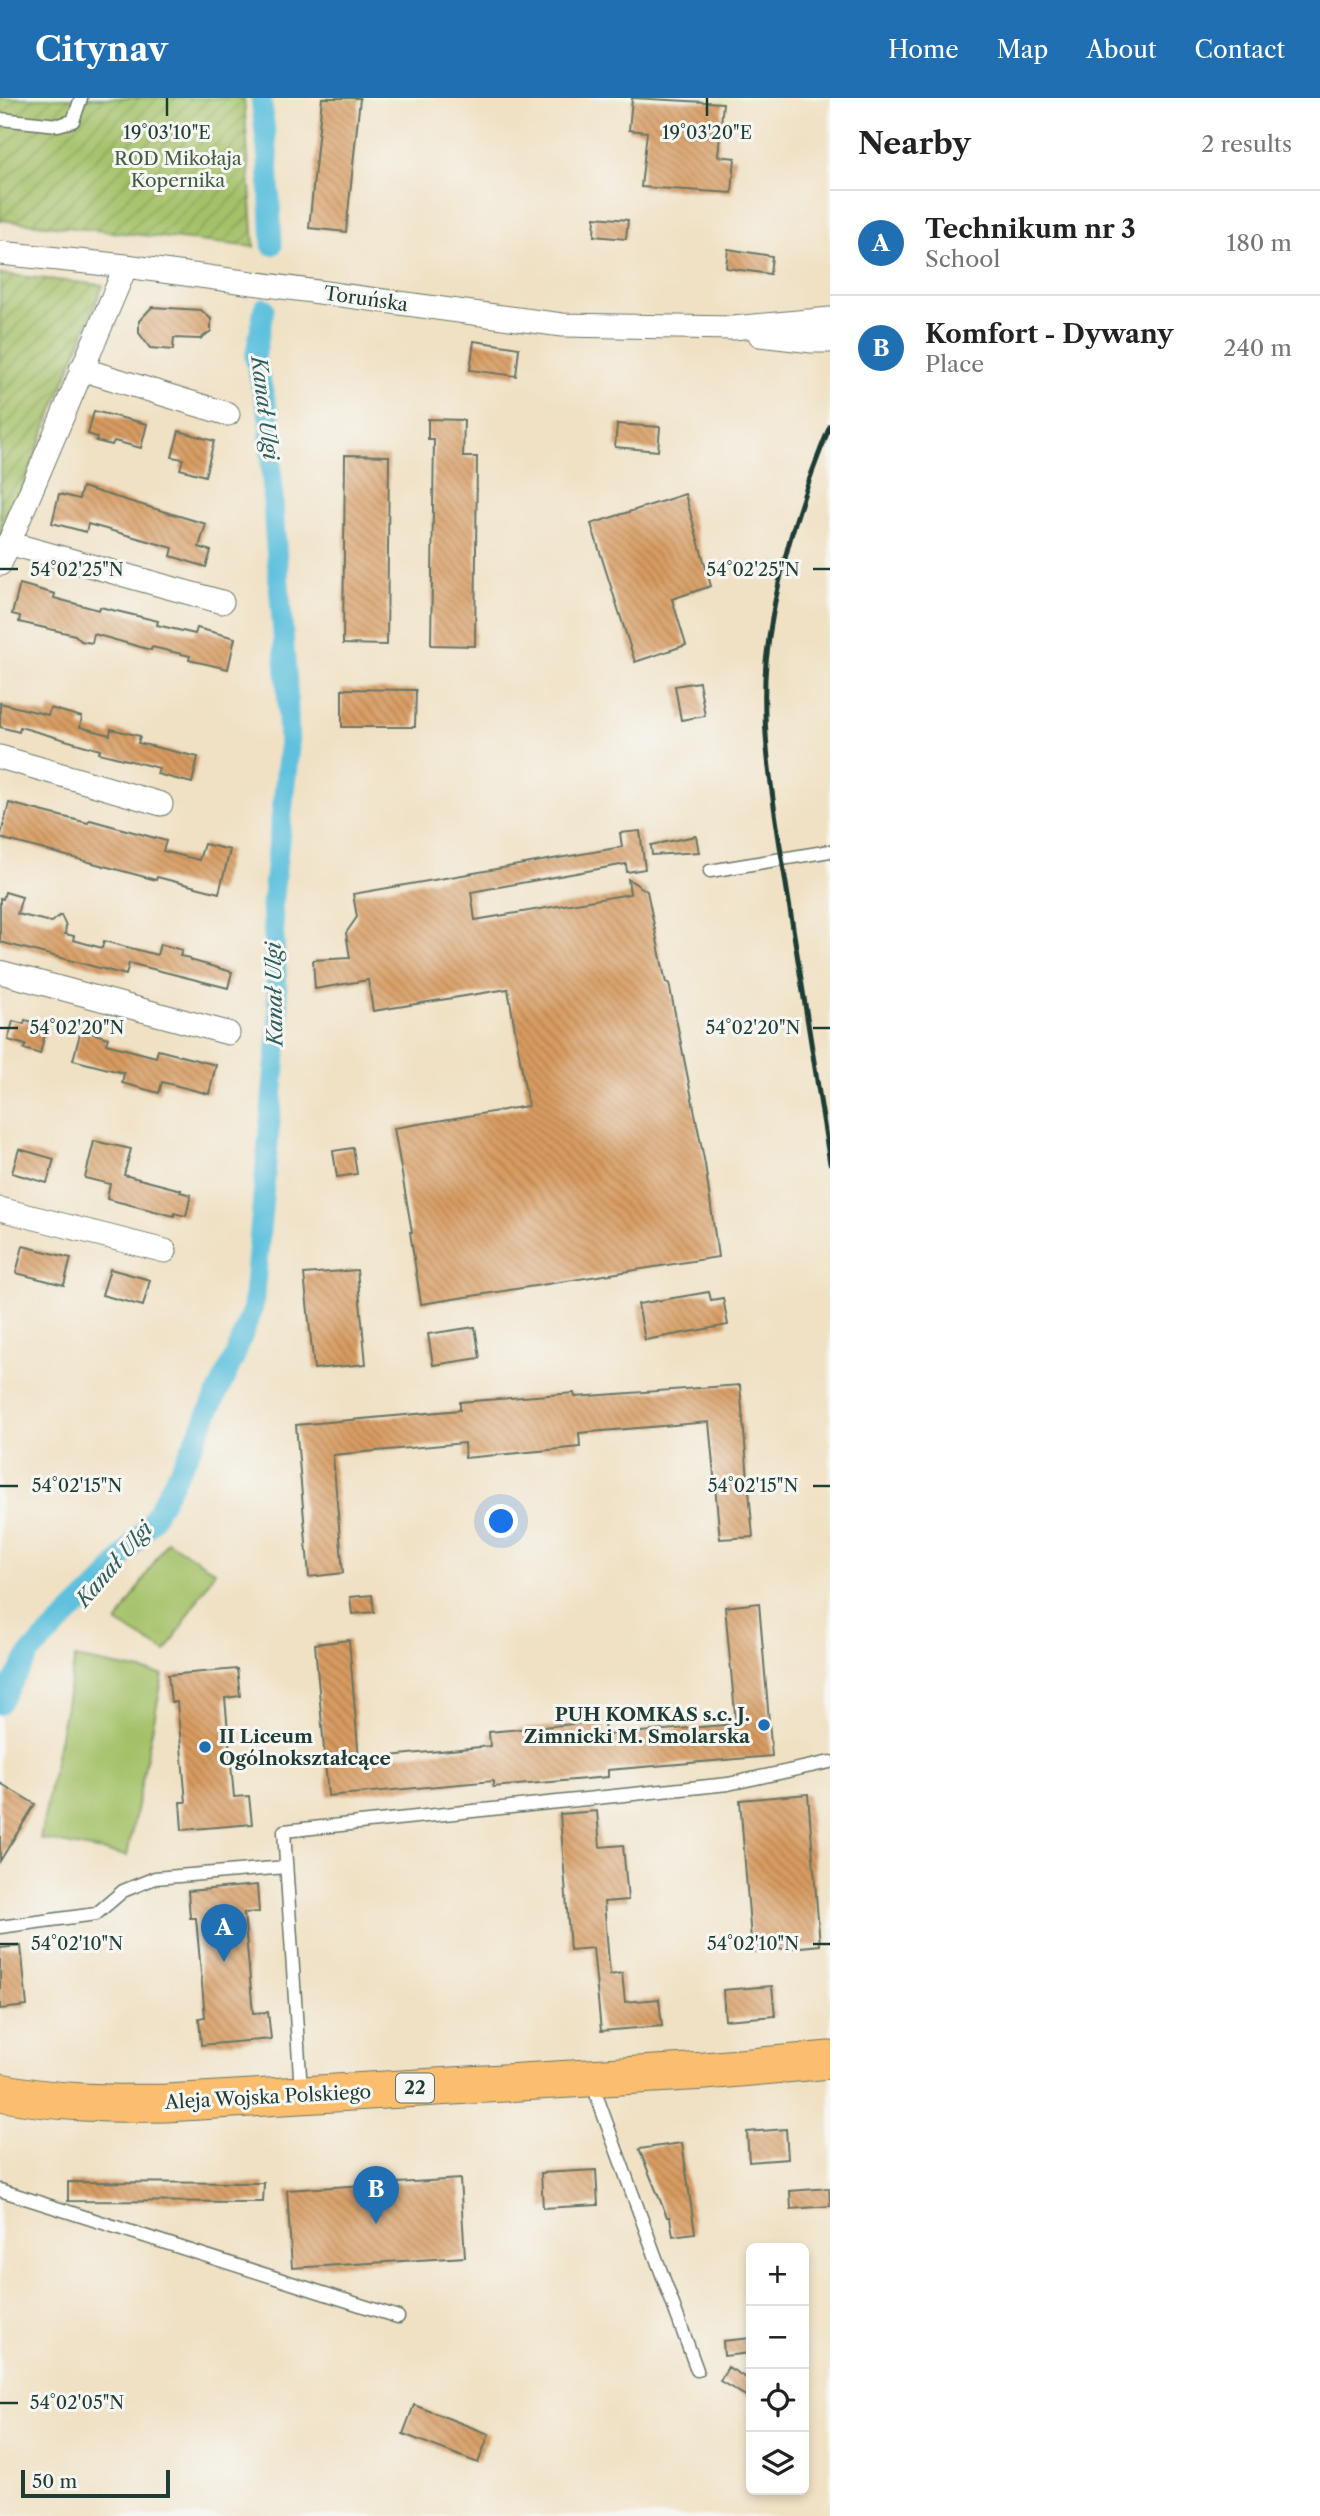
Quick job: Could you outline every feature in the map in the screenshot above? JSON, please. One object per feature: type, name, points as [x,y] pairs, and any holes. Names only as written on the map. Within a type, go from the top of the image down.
[{"type":"main road","name":"Aleja Wojska Polskiego","points":[[0,2092],[55,2100],[118,2104],[166,2103],[830,2060]]},
{"type":"street","name":"Toruńska","points":[[0,253],[125,266],[562,325],[733,328],[830,319]]},
{"type":"street","points":[[125,266],[4,553],[222,602]]},
{"type":"street","name":"Toruńska","points":[[733,328],[770,337],[830,341]]},
{"type":"street","points":[[81,369],[228,414]]},
{"type":"street","points":[[0,757],[162,804]]},
{"type":"street","points":[[0,972],[228,1033]]},
{"type":"street","points":[[0,1209],[165,1251]]},
{"type":"lane","points":[[0,119],[58,125],[73,121],[81,98]]},
{"type":"lane","points":[[710,871],[830,851]]},
{"type":"lane","points":[[302,2095],[284,1831],[728,1784],[830,1762]]},
{"type":"lane","points":[[0,1927],[96,1914],[123,1891],[155,1878],[286,1867]]},
{"type":"lane","points":[[595,2077],[597,2097],[697,2370]]},
{"type":"lane","points":[[0,2190],[398,2317]]},
{"type":"green space","name":"ROD Mikołaja Kopernika","points":[[0,98],[244,98],[254,247],[0,220]]},
{"type":"green space","points":[[0,274],[103,285],[0,543]]},
{"type":"green space","points":[[167,1541],[215,1571],[166,1652],[117,1623]]},
{"type":"green space","points":[[75,1658],[163,1675],[127,1856],[40,1839]]},
{"type":"building","points":[[322,98],[360,98],[346,232],[309,228]]},
{"type":"building","points":[[632,98],[723,103],[718,156],[735,158],[732,193],[641,187],[647,132],[629,130]]},
{"type":"building","points":[[595,217],[628,220],[626,239],[594,236]]},
{"type":"building","points":[[728,249],[772,256],[770,274],[726,268]]},
{"type":"building","points":[[152,307],[201,310],[211,319],[211,331],[200,339],[174,338],[173,350],[150,348],[139,333],[139,321]]},
{"type":"building","points":[[474,341],[519,348],[516,376],[470,370]]},
{"type":"building","points":[[94,411],[147,424],[141,448],[114,441],[112,445],[96,441],[97,437],[88,434]]},
{"type":"building","points":[[428,419],[464,420],[463,457],[477,457],[475,646],[431,645],[434,439],[428,439]]},
{"type":"building","points":[[617,424],[660,427],[658,451],[615,447]]},
{"type":"building","points":[[179,431],[214,441],[205,476],[180,469],[183,459],[172,457]]},
{"type":"building","points":[[345,455],[389,456],[387,645],[343,644]]},
{"type":"building","points":[[82,487],[206,524],[199,547],[211,551],[206,567],[171,556],[173,548],[88,524],[86,532],[52,523],[59,494],[79,499]]},
{"type":"building","points":[[685,494],[711,586],[672,599],[686,645],[635,662],[591,524]]},
{"type":"building","points":[[20,584],[55,594],[54,598],[158,621],[157,625],[195,634],[197,628],[235,638],[228,669],[189,660],[190,656],[152,647],[151,650],[94,634],[92,643],[81,641],[75,635],[19,622],[20,616],[12,614]]},
{"type":"building","points":[[699,682],[705,716],[681,720],[675,686]]},
{"type":"building","points":[[342,689],[416,690],[415,727],[342,727]]},
{"type":"building","points":[[0,703],[48,715],[50,708],[82,717],[80,727],[110,735],[111,729],[140,736],[138,743],[198,757],[192,783],[157,774],[159,768],[99,753],[100,750],[20,727],[19,732],[0,727]]},
{"type":"building","points":[[9,803],[88,823],[90,820],[166,841],[163,851],[199,860],[204,844],[230,850],[219,893],[157,877],[156,880],[0,838]]},
{"type":"building","points":[[640,831],[645,869],[627,872],[626,864],[471,892],[475,920],[630,894],[628,879],[647,891],[666,983],[669,983],[705,1164],[718,1257],[421,1304],[394,1128],[528,1106],[508,989],[373,1011],[368,980],[315,989],[313,960],[350,958],[346,933],[357,917],[353,894],[622,847],[620,833]]},
{"type":"building","points":[[696,836],[699,852],[652,855],[651,845]]},
{"type":"building","points":[[5,892],[22,897],[17,914],[51,922],[61,915],[66,926],[65,934],[74,936],[73,940],[102,948],[104,941],[157,955],[160,944],[182,950],[180,956],[232,972],[228,988],[129,963],[126,975],[0,942],[0,898],[3,899]]},
{"type":"building","points":[[25,1020],[47,1025],[40,1054],[24,1049],[26,1045],[8,1040],[13,1021],[24,1024]]},
{"type":"building","points":[[81,1030],[108,1038],[106,1044],[156,1057],[158,1050],[216,1065],[209,1094],[162,1082],[159,1093],[122,1083],[124,1073],[73,1060]]},
{"type":"building","points":[[94,1141],[131,1149],[124,1175],[191,1195],[186,1216],[174,1213],[174,1216],[107,1199],[110,1184],[85,1178]]},
{"type":"building","points":[[353,1148],[357,1174],[337,1177],[333,1151]]},
{"type":"building","points":[[19,1149],[54,1159],[47,1183],[12,1173]]},
{"type":"building","points":[[23,1246],[71,1258],[64,1285],[16,1273]]},
{"type":"building","points":[[110,1269],[150,1280],[143,1306],[102,1295]]},
{"type":"building","points":[[357,1270],[366,1364],[314,1369],[304,1274]]},
{"type":"building","points":[[709,1292],[711,1300],[723,1298],[728,1325],[645,1340],[638,1304]]},
{"type":"building","points":[[475,1327],[480,1358],[433,1365],[428,1334]]},
{"type":"building","points":[[740,1385],[753,1537],[720,1539],[709,1422],[579,1433],[580,1447],[465,1458],[464,1443],[333,1455],[343,1573],[309,1577],[296,1425],[460,1410],[460,1402]]},
{"type":"building","points":[[372,1595],[374,1612],[352,1614],[350,1597]]},
{"type":"building","points":[[759,1603],[772,1756],[608,1770],[608,1777],[493,1787],[493,1781],[328,1796],[315,1644],[349,1640],[359,1759],[490,1746],[489,1732],[604,1721],[605,1735],[736,1724],[725,1607]]},
{"type":"building","name":"II Liceum Ogólnokształcące","points":[[237,1669],[240,1696],[225,1698],[234,1797],[249,1796],[252,1824],[182,1830],[180,1802],[186,1802],[177,1702],[171,1702],[168,1675]]},
{"type":"building","points":[[0,1783],[35,1804],[0,1861]]},
{"type":"building","points":[[808,1794],[820,1945],[752,1952],[740,1800]]},
{"type":"building","points":[[597,1811],[600,1847],[623,1845],[628,1900],[604,1902],[610,1975],[622,1973],[625,2002],[659,1999],[662,2026],[601,2031],[593,1948],[570,1950],[560,1814]]},
{"type":"building","points":[[257,1885],[259,1912],[244,1913],[253,2013],[268,2012],[271,2039],[201,2045],[199,2018],[205,2017],[196,1918],[190,1918],[188,1891]]},
{"type":"building","points":[[21,1946],[27,2006],[0,2009],[0,1948]]},
{"type":"building","points":[[772,1986],[775,2016],[725,2020],[723,1990]]},
{"type":"building","points":[[786,2129],[788,2159],[749,2162],[747,2132]]},
{"type":"building","points":[[682,2143],[695,2233],[673,2236],[670,2217],[667,2217],[639,2149]]},
{"type":"building","points":[[596,2170],[598,2205],[543,2208],[541,2173]]},
{"type":"building","points":[[460,2179],[465,2257],[292,2268],[287,2190]]},
{"type":"building","points":[[68,2182],[264,2183],[263,2202],[68,2201]]},
{"type":"building","points":[[829,2188],[830,2206],[791,2209],[790,2191]]},
{"type":"building","points":[[746,2339],[746,2354],[724,2356],[723,2341]]},
{"type":"building","points":[[728,2367],[746,2378],[746,2396],[720,2381]]},
{"type":"building","points":[[414,2405],[489,2434],[478,2463],[403,2434]]},
{"type":"waterway","name":"Kanał Ulgi","points":[[261,98],[268,159],[272,245]]},
{"type":"waterway","name":"Kanał Ulgi","points":[[0,1704],[30,1653],[101,1584],[151,1522],[189,1453],[235,1356],[253,1307],[279,1022],[272,905],[289,748],[269,417],[255,358],[264,308]]},
{"type":"railway","points":[[830,426],[789,542],[770,631],[765,690],[773,801],[830,1163]]},
{"type":"place","name":"PUH KOMKAS s.c. J. Zimnicki M. Smolarska","points":[[764,1725]]},
{"type":"place","name":"II Liceum Ogólnokształcące","points":[[205,1747]]},
{"type":"place","name":"Technikum nr 3","points":[[224,1962]]},
{"type":"place","name":"Komfort - Dywany","points":[[376,2224]]}]
